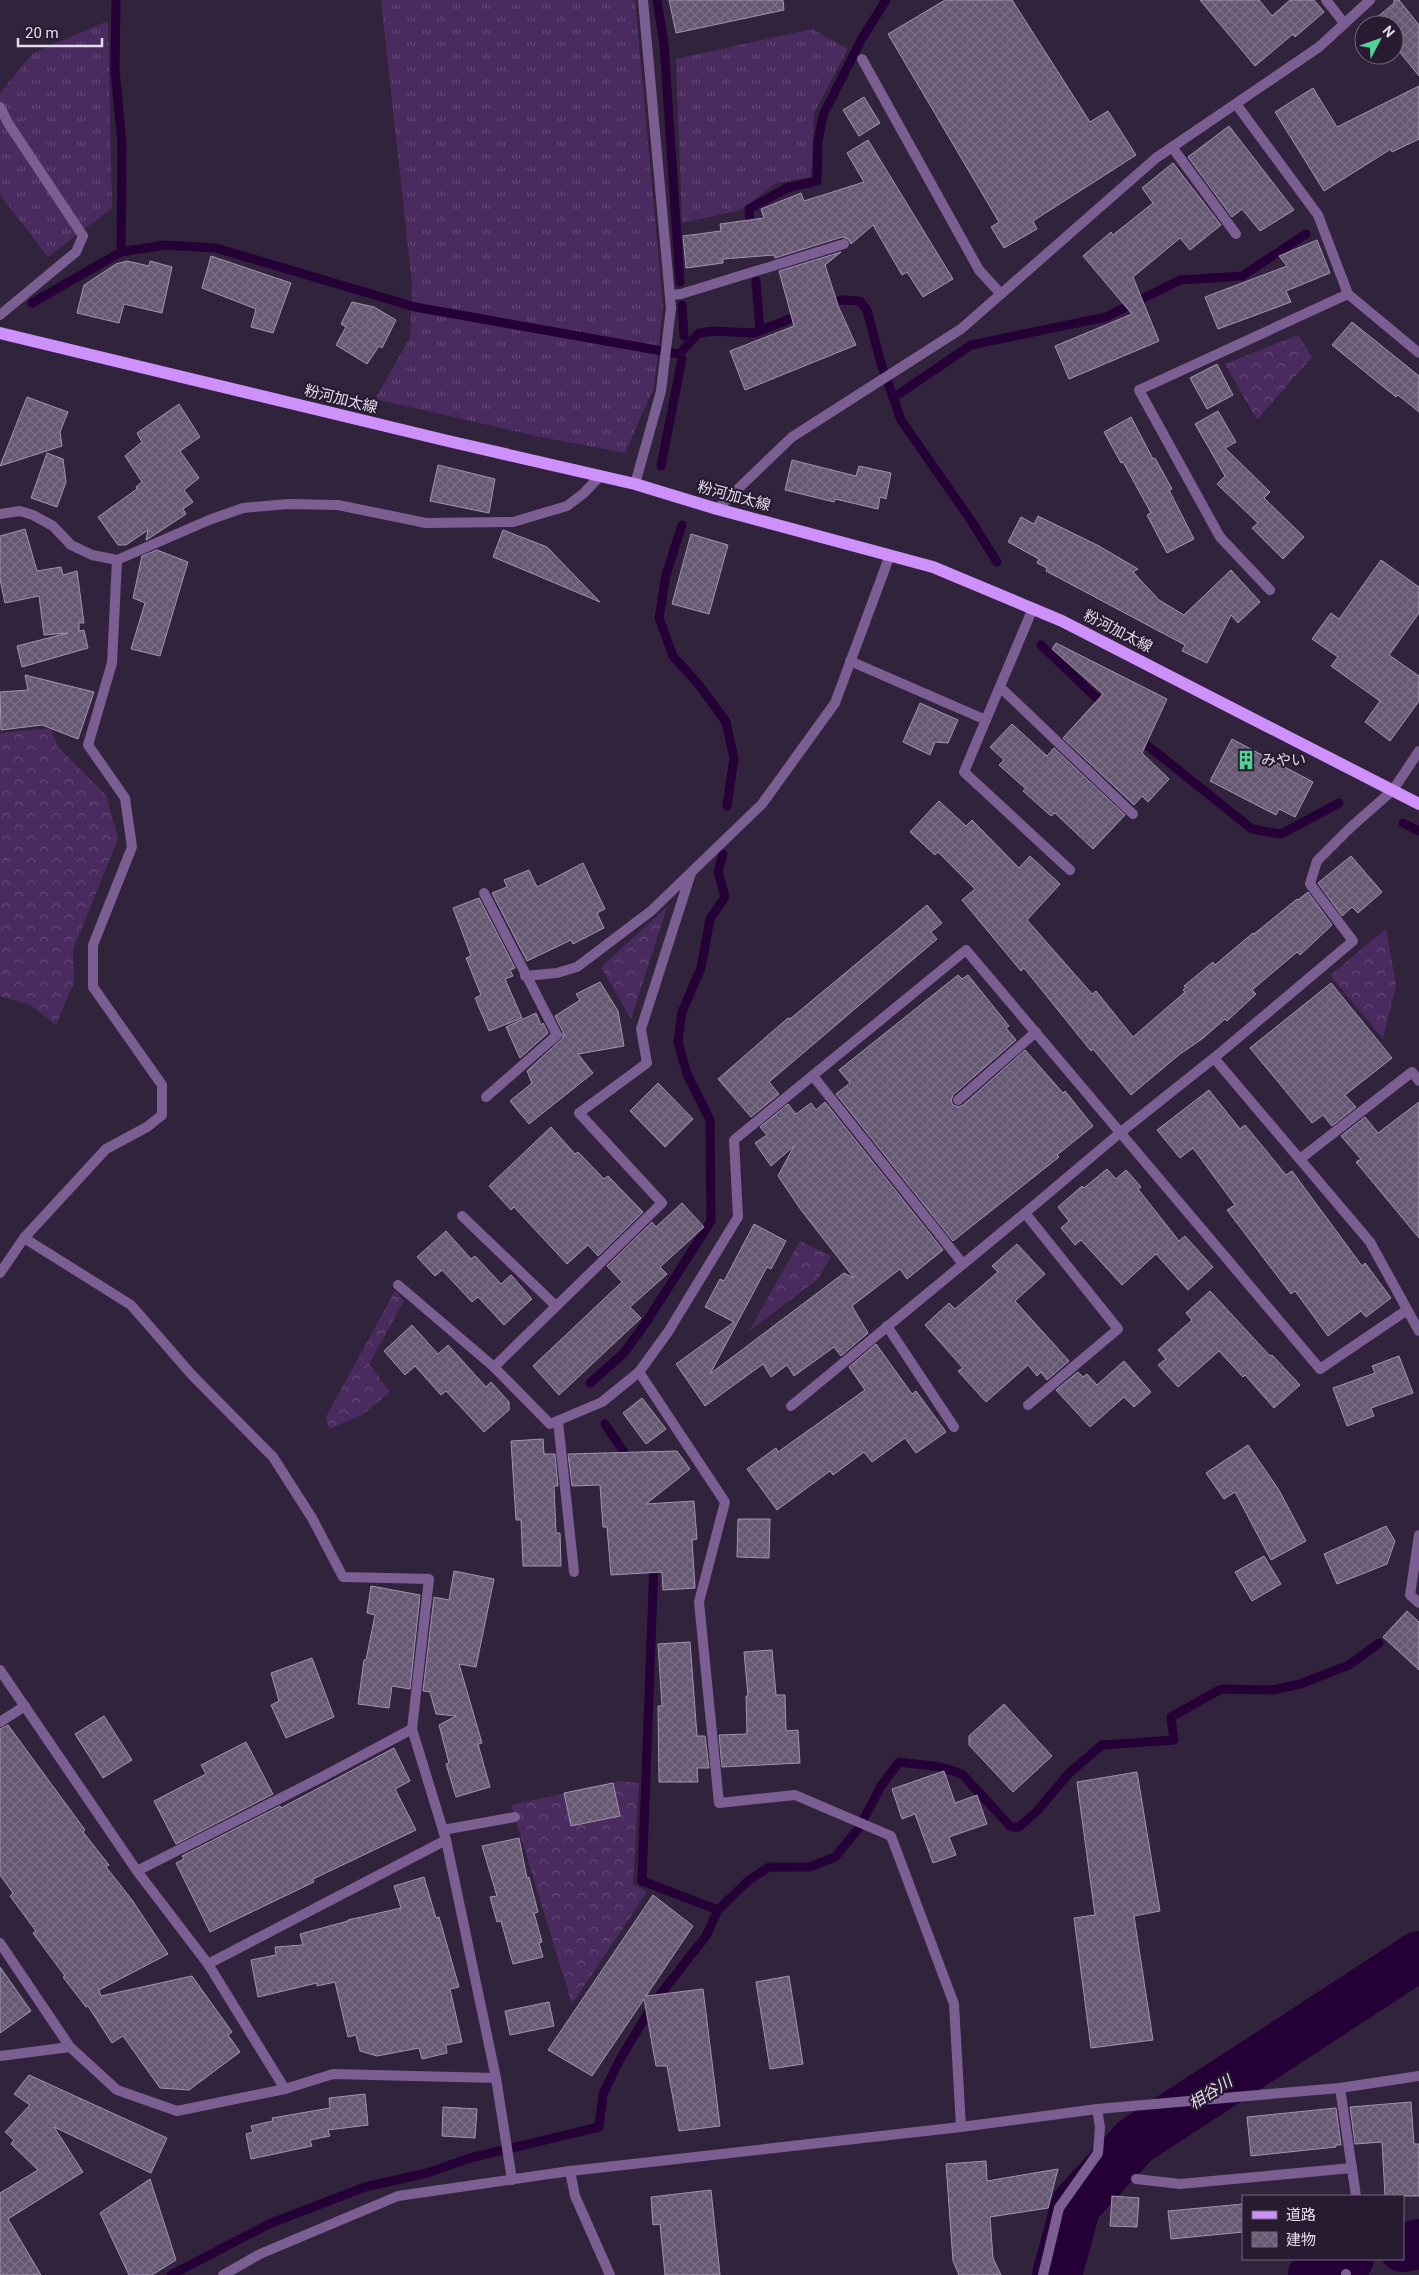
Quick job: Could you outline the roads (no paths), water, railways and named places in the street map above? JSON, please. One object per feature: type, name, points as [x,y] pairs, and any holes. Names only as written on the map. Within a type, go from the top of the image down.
[{"type":"main road","name":"粉河加太線","points":[[0,333],[635,484],[717,509],[932,567],[1062,621],[1419,804]]},
{"type":"street","points":[[635,484],[661,391],[671,308],[643,0]]},
{"type":"street","points":[[1326,0],[1344,23]]},
{"type":"street","points":[[717,509],[792,437],[961,329],[1156,158],[1319,47],[1370,0]]},
{"type":"street","points":[[862,59],[979,270],[1001,294]]},
{"type":"street","points":[[1236,104],[1318,215],[1348,294],[1419,353]]},
{"type":"street","points":[[0,107],[8,123],[83,236],[76,252],[0,315]]},
{"type":"street","points":[[1172,147],[1236,234]]},
{"type":"street","points":[[670,295],[681,294],[844,244]]},
{"type":"street","points":[[1270,590],[1220,537],[1139,390],[1348,294]]},
{"type":"street","points":[[0,514],[20,511],[33,515],[53,526],[71,545],[92,555],[117,560],[243,508],[288,504],[338,505],[426,523],[512,522],[567,506],[584,493],[600,476]]},
{"type":"street","points":[[525,976],[558,973],[577,967],[651,911],[762,804],[835,703],[890,555]]},
{"type":"street","points":[[0,1273],[24,1238],[106,1149],[147,1127],[162,1115],[162,1085],[94,987],[93,945],[132,848],[125,798],[88,745],[112,663],[117,560]]},
{"type":"street","points":[[1033,608],[964,772],[1070,870]]},
{"type":"street","points":[[850,661],[986,720]]},
{"type":"street","points":[[1000,687],[1133,814]]},
{"type":"street","points":[[791,1406],[1120,1132],[1214,1058],[1353,941],[1310,884],[1317,861],[1351,827],[1393,790],[1419,751]]},
{"type":"street","points":[[494,1367],[662,1203],[579,1113],[647,1063],[641,1029],[691,873]]},
{"type":"street","points":[[484,893],[557,1035],[486,1097]]},
{"type":"street","points":[[398,1285],[494,1367],[550,1424],[602,1402],[639,1372],[668,1332],[738,1217],[734,1140],[966,950],[1320,1369],[1407,1310]]},
{"type":"street","points":[[958,1100],[1036,1032]]},
{"type":"street","points":[[1214,1058],[1370,1242],[1419,1331]]},
{"type":"street","points":[[1300,1159],[1412,1072],[1419,1081]]},
{"type":"street","points":[[812,1076],[963,1264]]},
{"type":"street","points":[[1025,1213],[1118,1329],[1028,1405]]},
{"type":"street","points":[[462,1216],[556,1306]]},
{"type":"street","points":[[24,1238],[131,1305],[192,1375],[272,1456],[312,1518],[343,1577],[430,1579],[412,1729],[445,1835],[496,2078],[512,2180]]},
{"type":"street","points":[[887,1326],[954,1426]]},
{"type":"street","points":[[639,1372],[725,1502],[699,1602],[719,1803],[795,1795],[892,1836],[954,2004],[961,2127]]},
{"type":"street","points":[[558,1421],[574,1572]]},
{"type":"street","points":[[1419,1535],[1410,1595],[1419,1603]]},
{"type":"street","points":[[0,1670],[137,1871],[208,1964],[285,2089]]},
{"type":"street","points":[[0,1722],[25,1706]]},
{"type":"street","points":[[137,1871],[412,1729]]},
{"type":"street","points":[[208,1964],[445,1835],[515,1817]]},
{"type":"street","points":[[0,1943],[70,2047],[117,2090],[177,2111],[285,2089],[334,2074],[496,2078]]},
{"type":"street","points":[[0,2056],[70,2047]]},
{"type":"street","points":[[223,2275],[260,2254],[398,2196],[570,2171],[961,2127],[1098,2109],[1340,2088],[1419,2076]]},
{"type":"street","points":[[1340,2088],[1356,2195]]},
{"type":"street","points":[[1043,2275],[1059,2208],[1098,2153],[1100,2127],[1098,2109]]},
{"type":"street","points":[[1136,2179],[1180,2184],[1352,2168]]},
{"type":"street","points":[[570,2171],[575,2196],[610,2275]]},
{"type":"waterway","points":[[116,0],[115,70],[122,143],[121,252]]},
{"type":"waterway","points":[[657,0],[664,44],[680,282]]},
{"type":"waterway","points":[[751,232],[749,209],[787,188],[817,181],[818,142],[823,115],[861,40],[886,0]]},
{"type":"waterway","points":[[893,398],[971,345],[1106,317],[1180,280],[1242,276],[1306,234]]},
{"type":"waterway","points":[[32,303],[121,252],[165,245],[216,248],[415,307],[679,354],[699,333],[713,331],[754,333],[803,314]]},
{"type":"waterway","points":[[756,281],[760,331]]},
{"type":"waterway","points":[[827,305],[841,300],[860,301],[867,310],[880,360],[901,420],[970,519],[997,562]]},
{"type":"waterway","points":[[682,305],[684,336]]},
{"type":"waterway","points":[[661,466],[682,359]]},
{"type":"waterway","points":[[682,525],[666,575],[659,618],[673,656],[699,685],[726,722],[734,758],[727,806]]},
{"type":"waterway","points":[[1041,645],[1106,707]]},
{"type":"waterway","points":[[1137,737],[1252,829],[1281,834],[1339,803]]},
{"type":"waterway","points":[[1403,823],[1419,831]]},
{"type":"waterway","points":[[590,1383],[623,1354],[647,1321],[711,1221],[710,1120],[687,1074],[678,1042],[682,1012],[701,968],[710,919],[725,897],[718,871],[723,854]]},
{"type":"waterway","points":[[605,1424],[630,1461]]},
{"type":"waterway","points":[[171,2275],[269,2224],[365,2187],[427,2173],[470,2158],[599,2127],[603,2094],[619,2061],[655,2001],[706,1936],[718,1910],[642,1881],[654,1563]]},
{"type":"waterway","points":[[718,1910],[749,1880],[769,1867],[809,1867],[835,1857],[859,1828],[881,1786],[899,1762],[941,1767],[962,1774],[1011,1827],[1019,1827],[1037,1811],[1069,1773],[1102,1745],[1174,1740],[1171,1717],[1221,1689],[1272,1690],[1300,1684],[1349,1665],[1379,1643]]},
{"type":"waterway","name":"相谷川","points":[[1057,2275],[1076,2205],[1135,2141],[1419,1956]]},
{"type":"waterway","points":[[1404,2247],[1419,2244]]},
{"type":"waterway","points":[[1313,2275],[1347,2260]]},
{"type":"place","name":"みやい","points":[[1246,760]]}]
